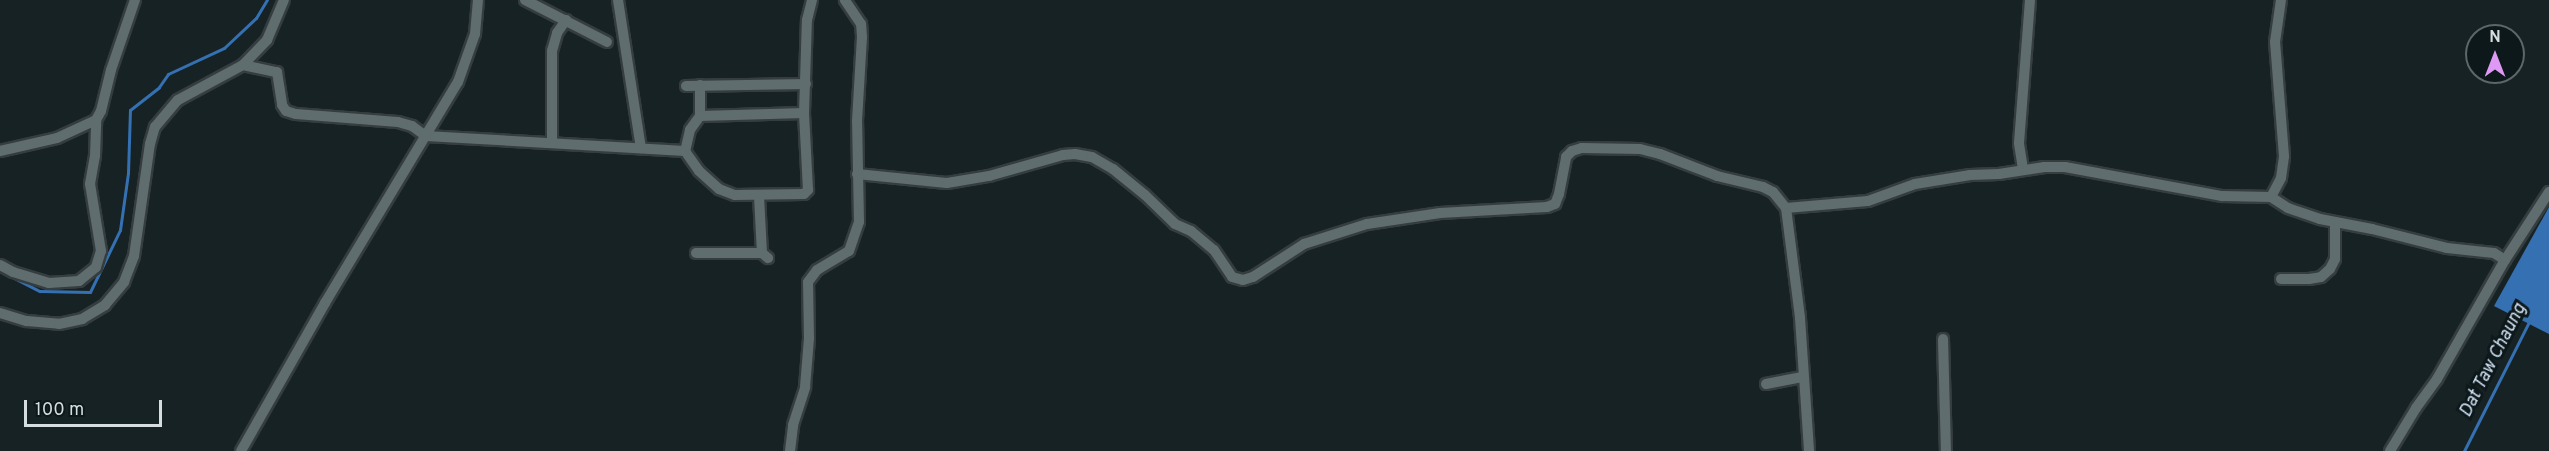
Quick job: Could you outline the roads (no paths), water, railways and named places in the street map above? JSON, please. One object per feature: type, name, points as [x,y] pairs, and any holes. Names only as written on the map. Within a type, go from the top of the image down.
[{"type":"street","points":[[0,265],[13,272],[49,283],[79,281],[96,267],[101,251],[90,184],[95,156],[96,120],[101,111],[111,70],[135,0]]},
{"type":"street","points":[[0,312],[27,321],[59,324],[82,319],[105,305],[124,282],[134,256],[144,203],[150,144],[155,127],[178,100],[243,65],[267,40],[284,0]]},
{"type":"street","points":[[242,451],[325,303],[426,136],[468,60],[475,34],[478,0]]},
{"type":"street","points":[[525,0],[607,42]]},
{"type":"street","points":[[618,0],[641,148]]},
{"type":"street","points":[[700,85],[700,116],[690,130],[685,151],[699,171],[719,189],[735,195],[804,194],[808,190],[804,113],[807,20],[812,0]]},
{"type":"street","points":[[790,451],[792,425],[805,387],[809,338],[808,282],[817,270],[839,258],[853,244],[859,222],[857,121],[862,37],[861,24],[845,0]]},
{"type":"street","points":[[2023,169],[2019,143],[2030,0]]},
{"type":"street","points":[[2271,197],[2281,178],[2284,156],[2275,42],[2280,0]]},
{"type":"street","points":[[552,143],[552,51],[557,33],[566,20]]},
{"type":"street","points":[[243,65],[277,72],[282,105],[286,111],[398,122],[412,126],[426,136],[685,151]]},
{"type":"street","points":[[686,86],[806,84]]},
{"type":"street","points":[[700,116],[804,113]]},
{"type":"street","points":[[0,151],[57,138],[96,120]]},
{"type":"street","points":[[857,174],[947,183],[989,176],[1063,155],[1075,153],[1092,157],[1113,169],[1175,224],[1191,231],[1214,250],[1233,277],[1243,279],[1253,277],[1304,243],[1367,224],[1440,213],[1547,207],[1555,204],[1566,157],[1572,151],[1582,148],[1640,149],[1660,153],[1717,176],[1763,187],[1773,192],[1786,208],[1798,302],[1809,451]]},
{"type":"street","points":[[1786,208],[1868,201],[1915,184],[2023,169],[2065,167],[2222,196],[2271,197],[2288,208],[2335,222],[2447,248],[2494,254],[2505,260]]},
{"type":"street","points":[[2390,451],[2416,408],[2437,380],[2505,260],[2549,192]]},
{"type":"street","points":[[696,253],[765,255],[759,196]]},
{"type":"street","points":[[2281,279],[2321,277],[2330,269],[2335,259],[2335,222]]},
{"type":"street","points":[[1943,339],[1946,451]]},
{"type":"street","points":[[1766,384],[1803,377]]},
{"type":"water","points":[[2549,207],[2549,334],[2494,306]]},
{"type":"waterway","points":[[12,277],[40,291],[90,292],[120,230],[128,173],[130,110],[159,87],[168,74],[224,48],[256,18],[267,0]]},
{"type":"waterway","name":"Dat Taw Chaung","points":[[2464,451],[2529,322]]}]
